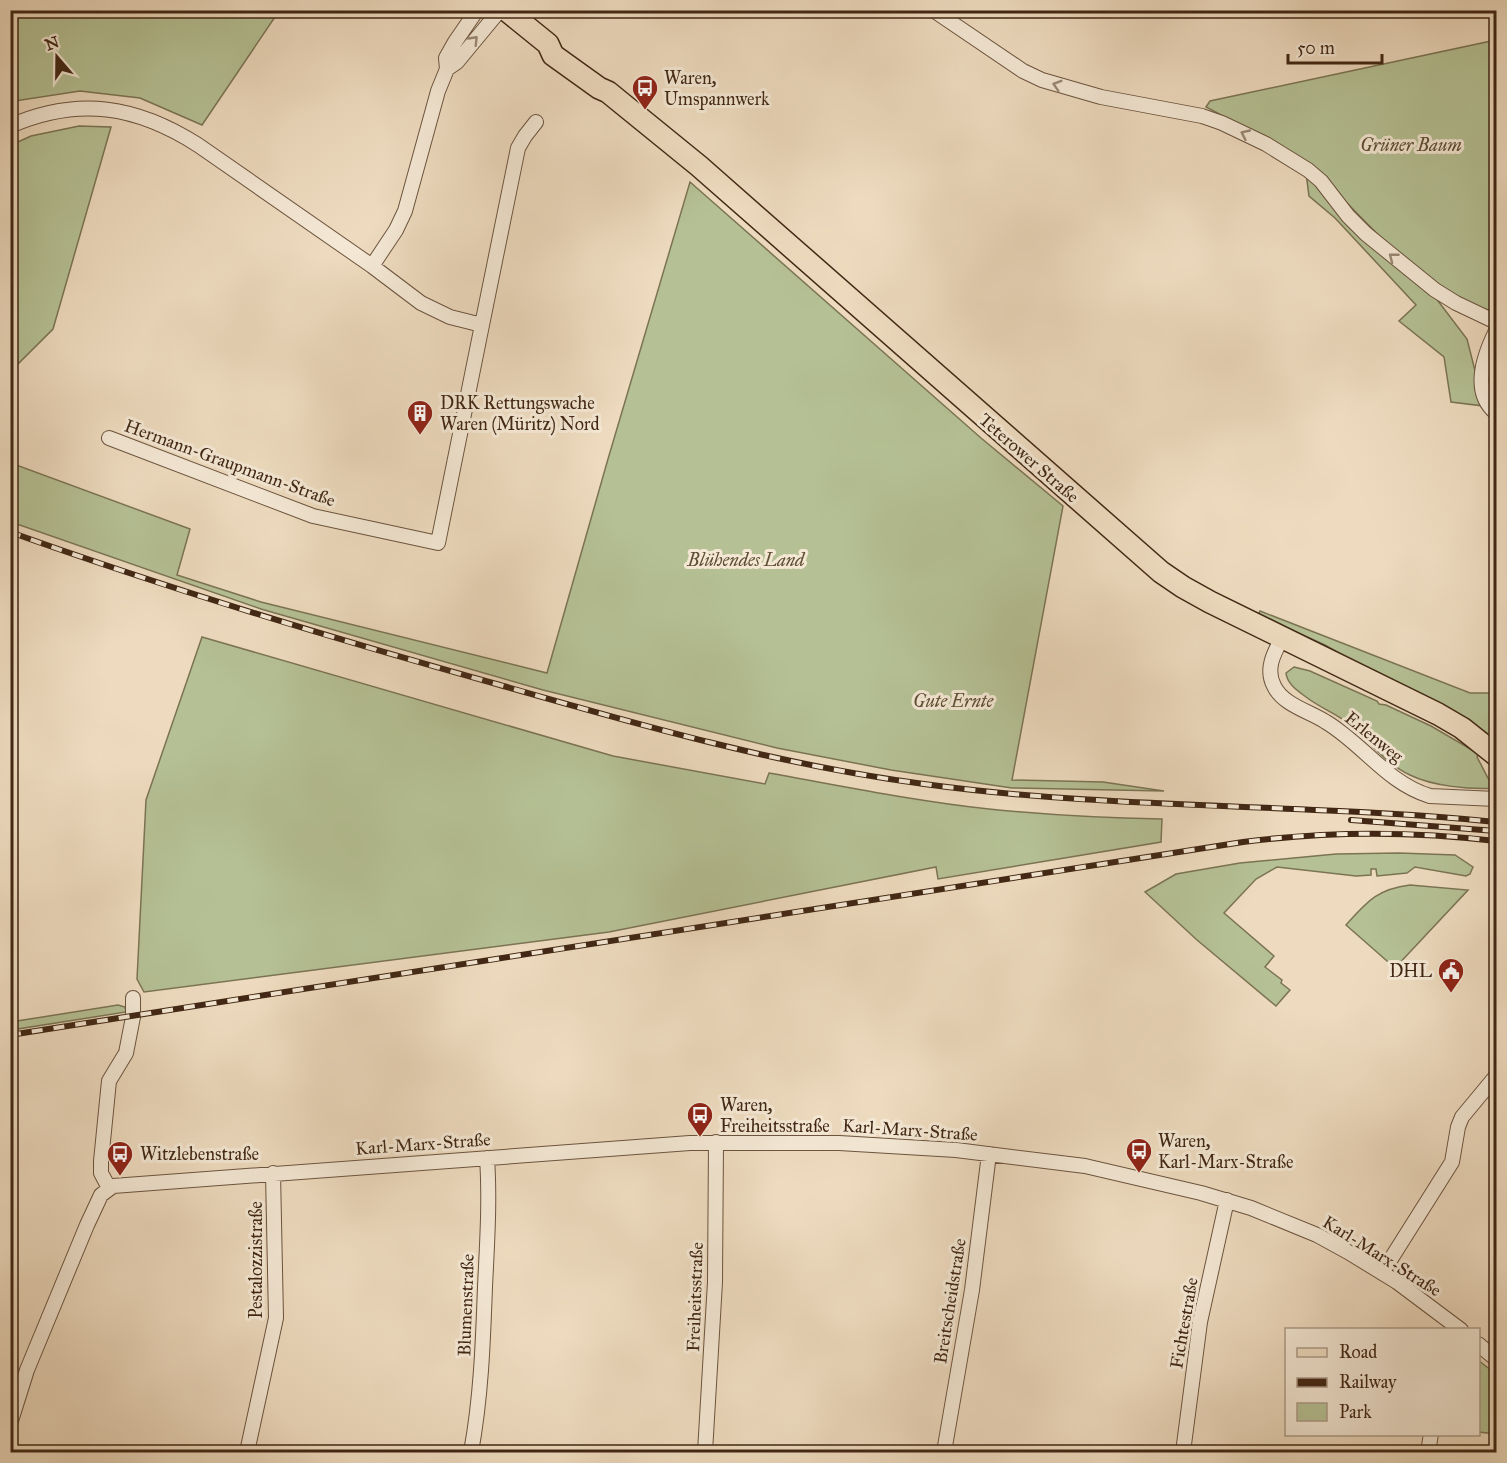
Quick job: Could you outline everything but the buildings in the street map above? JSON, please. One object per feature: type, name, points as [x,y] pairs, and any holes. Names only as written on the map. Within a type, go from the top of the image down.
[{"type":"main road","name":"Teterower Straße","points":[[506,10],[548,44],[553,55],[608,92],[699,166],[1139,554],[1183,587],[1279,644],[1438,714],[1462,728],[1495,753]]},
{"type":"street","points":[[372,266],[396,231],[405,211],[438,91],[447,69],[446,58],[477,10]]},
{"type":"street","points":[[447,69],[456,62],[500,10]]},
{"type":"street","points":[[933,10],[1023,71],[1042,81],[1101,97],[1202,116],[1266,144],[1308,170],[1321,181],[1348,216],[1366,234],[1439,293],[1497,322]]},
{"type":"street","points":[[12,121],[69,110],[96,108],[124,111],[150,118],[198,145],[372,266],[421,303],[450,317],[482,325]]},
{"type":"street","name":"Hermann-Graupmann-Straße","points":[[109,438],[312,516],[438,543],[518,148],[536,122]]},
{"type":"street","points":[[1497,331],[1486,354],[1481,384],[1482,395],[1497,413]]},
{"type":"street","name":"Erlenweg","points":[[1279,644],[1271,661],[1270,675],[1272,683],[1282,697],[1339,731],[1391,776],[1430,796],[1497,799]]},
{"type":"street","points":[[10,1424],[27,1370],[94,1209],[107,1189],[101,1161],[109,1082],[126,1053],[133,1017],[133,998]]},
{"type":"street","points":[[1382,1273],[1452,1162],[1462,1117],[1497,1076]]},
{"type":"street","name":"Karl-Marx-Straße","points":[[107,1189],[119,1184],[716,1142],[908,1146],[989,1154],[1085,1166],[1227,1200],[1283,1220],[1317,1235],[1382,1273],[1456,1328]]},
{"type":"street","name":"Freiheitsstraße","points":[[705,1452],[715,1282],[716,1142]]},
{"type":"street","name":"Breitscheidstraße","points":[[944,1452],[972,1290],[989,1154]]},
{"type":"street","name":"Blumenstraße","points":[[471,1452],[478,1414],[482,1365],[487,1245],[487,1158]]},
{"type":"street","name":"Pestalozzistraße","points":[[247,1452],[276,1318],[273,1173]]},
{"type":"street","name":"Fichtestraße","points":[[1182,1452],[1200,1322],[1227,1200]]},
{"type":"street","points":[[1428,1452],[1431,1436]]},
{"type":"green space","points":[[19,10],[279,11],[202,125],[140,98],[80,91],[15,101],[10,76]]},
{"type":"green space","name":"Grüner Baum","points":[[1496,40],[1496,310],[1474,306],[1449,294],[1423,275],[1371,228],[1310,164],[1206,107],[1210,101]]},
{"type":"green space","points":[[79,126],[111,127],[53,329],[13,369],[11,374],[11,145],[31,136]]},
{"type":"green space","points":[[1306,173],[1432,293],[1467,339],[1484,406],[1451,402],[1444,357],[1399,321],[1416,305],[1335,218],[1309,196]]},
{"type":"green space","name":"Blühendes Land","points":[[690,182],[981,438],[1063,506],[1012,780],[1103,782],[1164,791],[1012,788],[891,770],[777,748],[543,690],[261,609],[11,522],[11,463],[190,529],[177,575],[261,602],[547,673]]},
{"type":"green space","points":[[1496,343],[1496,409],[1488,393],[1487,385]]},
{"type":"green space","points":[[1260,611],[1470,693],[1496,693],[1496,744],[1325,645],[1258,615]]},
{"type":"green space","points":[[202,637],[613,756],[765,784],[769,773],[961,806],[1076,816],[1162,819],[1161,842],[938,879],[936,867],[609,932],[144,992],[137,979],[146,800]]},
{"type":"green space","points":[[1294,667],[1310,671],[1431,726],[1479,754],[1477,757],[1496,788],[1464,788],[1440,784],[1419,779],[1401,770],[1385,759],[1349,724],[1293,687],[1286,673]]},
{"type":"green space","points":[[1336,854],[1455,855],[1473,867],[1470,874],[1466,876],[1415,867],[1407,873],[1377,876],[1376,869],[1371,869],[1371,875],[1356,876],[1277,867],[1256,879],[1224,913],[1274,956],[1265,967],[1282,980],[1281,983],[1290,990],[1276,1006],[1197,940],[1145,892],[1176,874],[1240,863]]},
{"type":"green space","points":[[1410,885],[1468,890],[1395,968],[1346,925],[1381,893]]},
{"type":"green space","points":[[118,1005],[125,1007],[126,1012],[11,1030],[11,1022]]},
{"type":"green space","points":[[1480,1362],[1496,1374],[1496,1434],[1480,1432]]},
{"type":"railway","points":[[10,532],[193,594],[377,650],[657,729],[816,766],[924,784],[1067,798],[1425,816],[1496,822]]},
{"type":"railway","points":[[1351,820],[1496,831]]},
{"type":"railway","points":[[10,1035],[1243,842],[1338,834],[1433,835],[1496,841]]},
{"type":"place","name":"Waren, Umspannwerk","points":[[645,111]]},
{"type":"place","name":"DRK Rettungswache Waren (Müritz) Nord","points":[[420,436]]},
{"type":"place","name":"DHL","points":[[1451,994]]},
{"type":"place","name":"Waren, Freiheitsstraße","points":[[700,1138]]},
{"type":"place","name":"Waren, Karl-Marx-Straße","points":[[1139,1174]]},
{"type":"place","name":"Witzlebenstraße","points":[[120,1177]]},
{"type":"park label","name":"Gute Ernte","points":[[953,701]]}]
